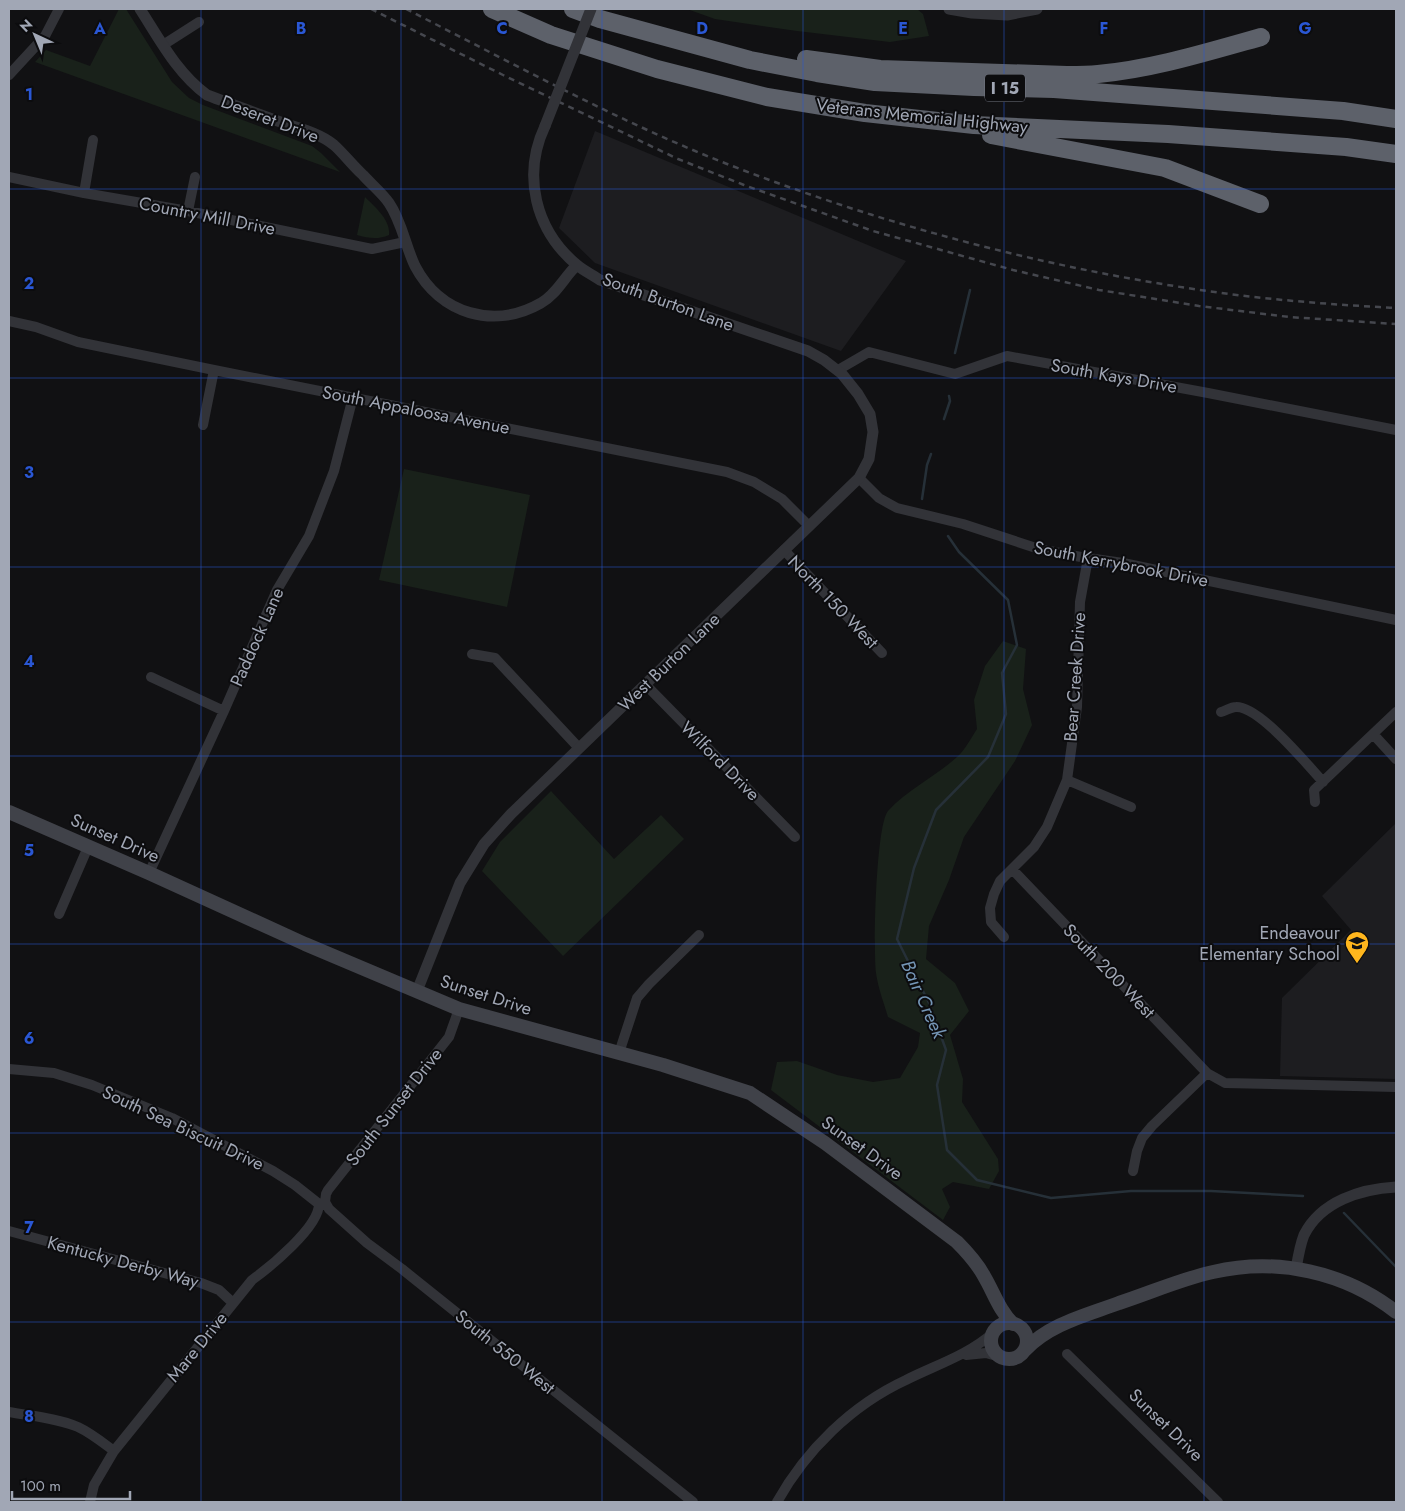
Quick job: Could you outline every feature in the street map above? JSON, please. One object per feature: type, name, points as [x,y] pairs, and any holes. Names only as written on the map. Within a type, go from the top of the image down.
[{"type":"highway","name":"Veterans Memorial Highway","points":[[492,9],[550,35],[657,69],[767,97],[864,113],[974,125],[1168,134],[1346,147],[1396,154]]},
{"type":"highway","name":"Veterans Memorial Highway","points":[[573,9],[619,24],[750,60],[875,82],[1054,89],[1343,111],[1396,119]]},
{"type":"highway","points":[[619,24],[807,60],[880,68],[1067,75],[1097,74],[1185,59],[1261,37]]},
{"type":"highway","points":[[864,113],[1165,168],[1260,204]]},
{"type":"main road","name":"Sunset Drive","points":[[9,812],[305,944],[459,1010],[663,1065],[750,1093],[825,1143],[961,1246],[974,1260],[985,1277],[1000,1309],[1016,1324]]},
{"type":"main road","points":[[1072,1320],[1033,1328],[1016,1324],[1004,1324],[991,1337],[992,1346],[1000,1357],[1017,1358],[1042,1335],[1072,1320],[1199,1276],[1257,1266],[1296,1269],[1322,1274],[1344,1282],[1377,1299],[1396,1312]]},
{"type":"main road","points":[[992,1293],[995,1331]]},
{"type":"main road","points":[[1016,1324],[1022,1328],[1026,1336],[1025,1350]]},
{"type":"street","points":[[9,75],[45,36],[59,9]]},
{"type":"street","name":"Deseret Drive","points":[[140,9],[181,70],[193,85],[207,95],[314,134],[333,144],[389,203],[401,224],[405,242],[415,266],[428,286],[442,300],[462,310],[482,315],[503,316],[522,312],[542,302],[578,265]]},
{"type":"street","name":"South Burton Lane","points":[[591,9],[538,141],[533,183],[539,212],[551,234],[565,253],[578,265],[600,280],[808,351]]},
{"type":"street","points":[[949,9],[972,13],[1006,15],[1037,9]]},
{"type":"street","points":[[163,45],[199,22]]},
{"type":"street","points":[[84,193],[93,140]]},
{"type":"street","name":"Country Mill Drive","points":[[9,177],[372,249],[405,242]]},
{"type":"street","points":[[188,211],[195,177]]},
{"type":"street","name":"South Appaloosa Avenue","points":[[9,321],[36,327],[78,342],[727,472],[754,482],[782,499],[809,526]]},
{"type":"street","name":"West Burton Lane","points":[[417,991],[460,883],[484,844],[511,814],[859,478],[869,459],[873,432],[870,414],[858,394],[842,374],[824,360],[808,351]]},
{"type":"street","name":"South Kays Drive","points":[[838,370],[869,352],[955,374],[1007,356],[1396,430]]},
{"type":"street","points":[[204,425],[214,370]]},
{"type":"street","name":"Paddock Lane","points":[[149,873],[224,712],[277,590],[308,536],[334,471],[353,397]]},
{"type":"street","name":"South Kerrybrook Drive","points":[[859,478],[879,498],[897,508],[963,524],[1039,549],[1123,563],[1396,620]]},
{"type":"street","name":"North 150 West","points":[[784,550],[882,653]]},
{"type":"street","name":"Bear Creek Drive","points":[[1004,937],[991,922],[990,908],[994,894],[1000,880],[1034,847],[1047,827],[1066,780],[1077,707],[1080,602],[1088,558]]},
{"type":"street","points":[[472,654],[496,658],[579,748]]},
{"type":"street","points":[[151,677],[224,712]]},
{"type":"street","name":"Wilford Drive","points":[[645,684],[795,837]]},
{"type":"street","points":[[1221,712],[1236,707],[1251,711],[1268,723],[1323,782]]},
{"type":"street","points":[[1315,802],[1314,790],[1396,712]]},
{"type":"street","points":[[1373,734],[1396,759]]},
{"type":"street","points":[[1066,780],[1131,807]]},
{"type":"street","points":[[59,914],[88,847]]},
{"type":"street","name":"South 200 West","points":[[1012,869],[1207,1073]]},
{"type":"street","points":[[619,1053],[637,998],[700,935]]},
{"type":"street","name":"South Sunset Drive","points":[[322,1203],[328,1190],[448,1037],[459,1010]]},
{"type":"street","name":"South Sea Biscuit Drive","points":[[9,1069],[54,1073],[92,1085],[172,1118],[273,1171],[322,1203]]},
{"type":"street","points":[[1134,1171],[1137,1151],[1142,1138],[1207,1073],[1225,1083],[1396,1087]]},
{"type":"street","points":[[1296,1269],[1304,1235],[1325,1210],[1338,1201],[1360,1193],[1380,1188],[1396,1187]]},
{"type":"street","name":"Mare Drive","points":[[90,1502],[94,1485],[114,1451],[252,1280],[278,1261],[300,1238],[315,1217],[322,1203]]},
{"type":"street","name":"South 550 West","points":[[322,1203],[367,1243],[694,1502]]},
{"type":"street","name":"Kentucky Derby Way","points":[[9,1231],[201,1282],[218,1290],[234,1303]]},
{"type":"street","points":[[777,1502],[808,1458],[833,1430],[870,1400],[891,1387],[958,1357],[984,1342],[995,1331]]},
{"type":"street","points":[[958,1357],[986,1353],[1000,1357]]},
{"type":"street","name":"Sunset Drive","points":[[1067,1354],[1218,1502]]},
{"type":"street","points":[[9,1412],[77,1427],[96,1437],[114,1451]]},
{"type":"shaded area","points":[[119,9],[126,9],[172,82],[189,98],[312,146],[340,172],[35,62],[46,50],[90,66]]},
{"type":"shaded area","points":[[687,9],[917,9],[923,14],[929,36],[890,42],[715,19]]},
{"type":"shaded area","points":[[595,131],[906,261],[841,351],[595,263],[559,228]]},
{"type":"shaded area","points":[[365,197],[385,219],[389,235],[373,238],[357,235]]},
{"type":"shaded area","points":[[404,469],[530,495],[507,607],[379,580]]},
{"type":"shaded area","points":[[1003,641],[1026,649],[1023,689],[1032,725],[1015,761],[964,837],[949,880],[929,926],[926,959],[955,983],[969,1011],[950,1035],[963,1079],[962,1102],[998,1159],[999,1171],[989,1189],[953,1182],[942,1189],[950,1207],[943,1220],[771,1090],[777,1062],[797,1061],[837,1075],[873,1082],[900,1078],[918,1047],[920,1033],[888,1017],[876,973],[876,889],[884,821],[888,811],[896,803],[949,764],[968,744],[977,729],[974,700],[985,666]]},
{"type":"shaded area","points":[[551,791],[614,859],[661,815],[684,839],[563,956],[482,871],[500,842]]},
{"type":"shaded area","name":"Endeavour Elementary School","points":[[1396,823],[1396,1079],[1280,1076],[1282,998],[1351,930],[1322,896]]},
{"type":"waterway","name":"Bair Creek","points":[[955,353],[970,290]]},
{"type":"waterway","name":"Bair Creek","points":[[944,419],[950,401],[949,396]]},
{"type":"waterway","name":"Bair Creek","points":[[922,499],[927,465],[931,454]]},
{"type":"waterway","name":"Bair Creek","points":[[948,536],[959,552],[1008,600],[1017,645],[1002,673],[1006,714],[988,757],[936,810],[914,868],[897,939],[929,1003],[946,1050],[937,1085],[947,1150],[977,1180],[1051,1198],[1131,1191],[1211,1191],[1303,1196]]},
{"type":"waterway","name":"Bair Creek","points":[[1344,1213],[1396,1267]]},
{"type":"railway","points":[[371,9],[678,159],[744,185],[873,231],[1013,270],[1099,290],[1199,306],[1289,317],[1396,324]]},
{"type":"railway","points":[[406,9],[562,89],[682,145],[783,185],[908,226],[1035,259],[1099,273],[1164,284],[1270,299],[1396,308]]},
{"type":"place","name":"Endeavour Elementary School","points":[[1357,964]]}]
